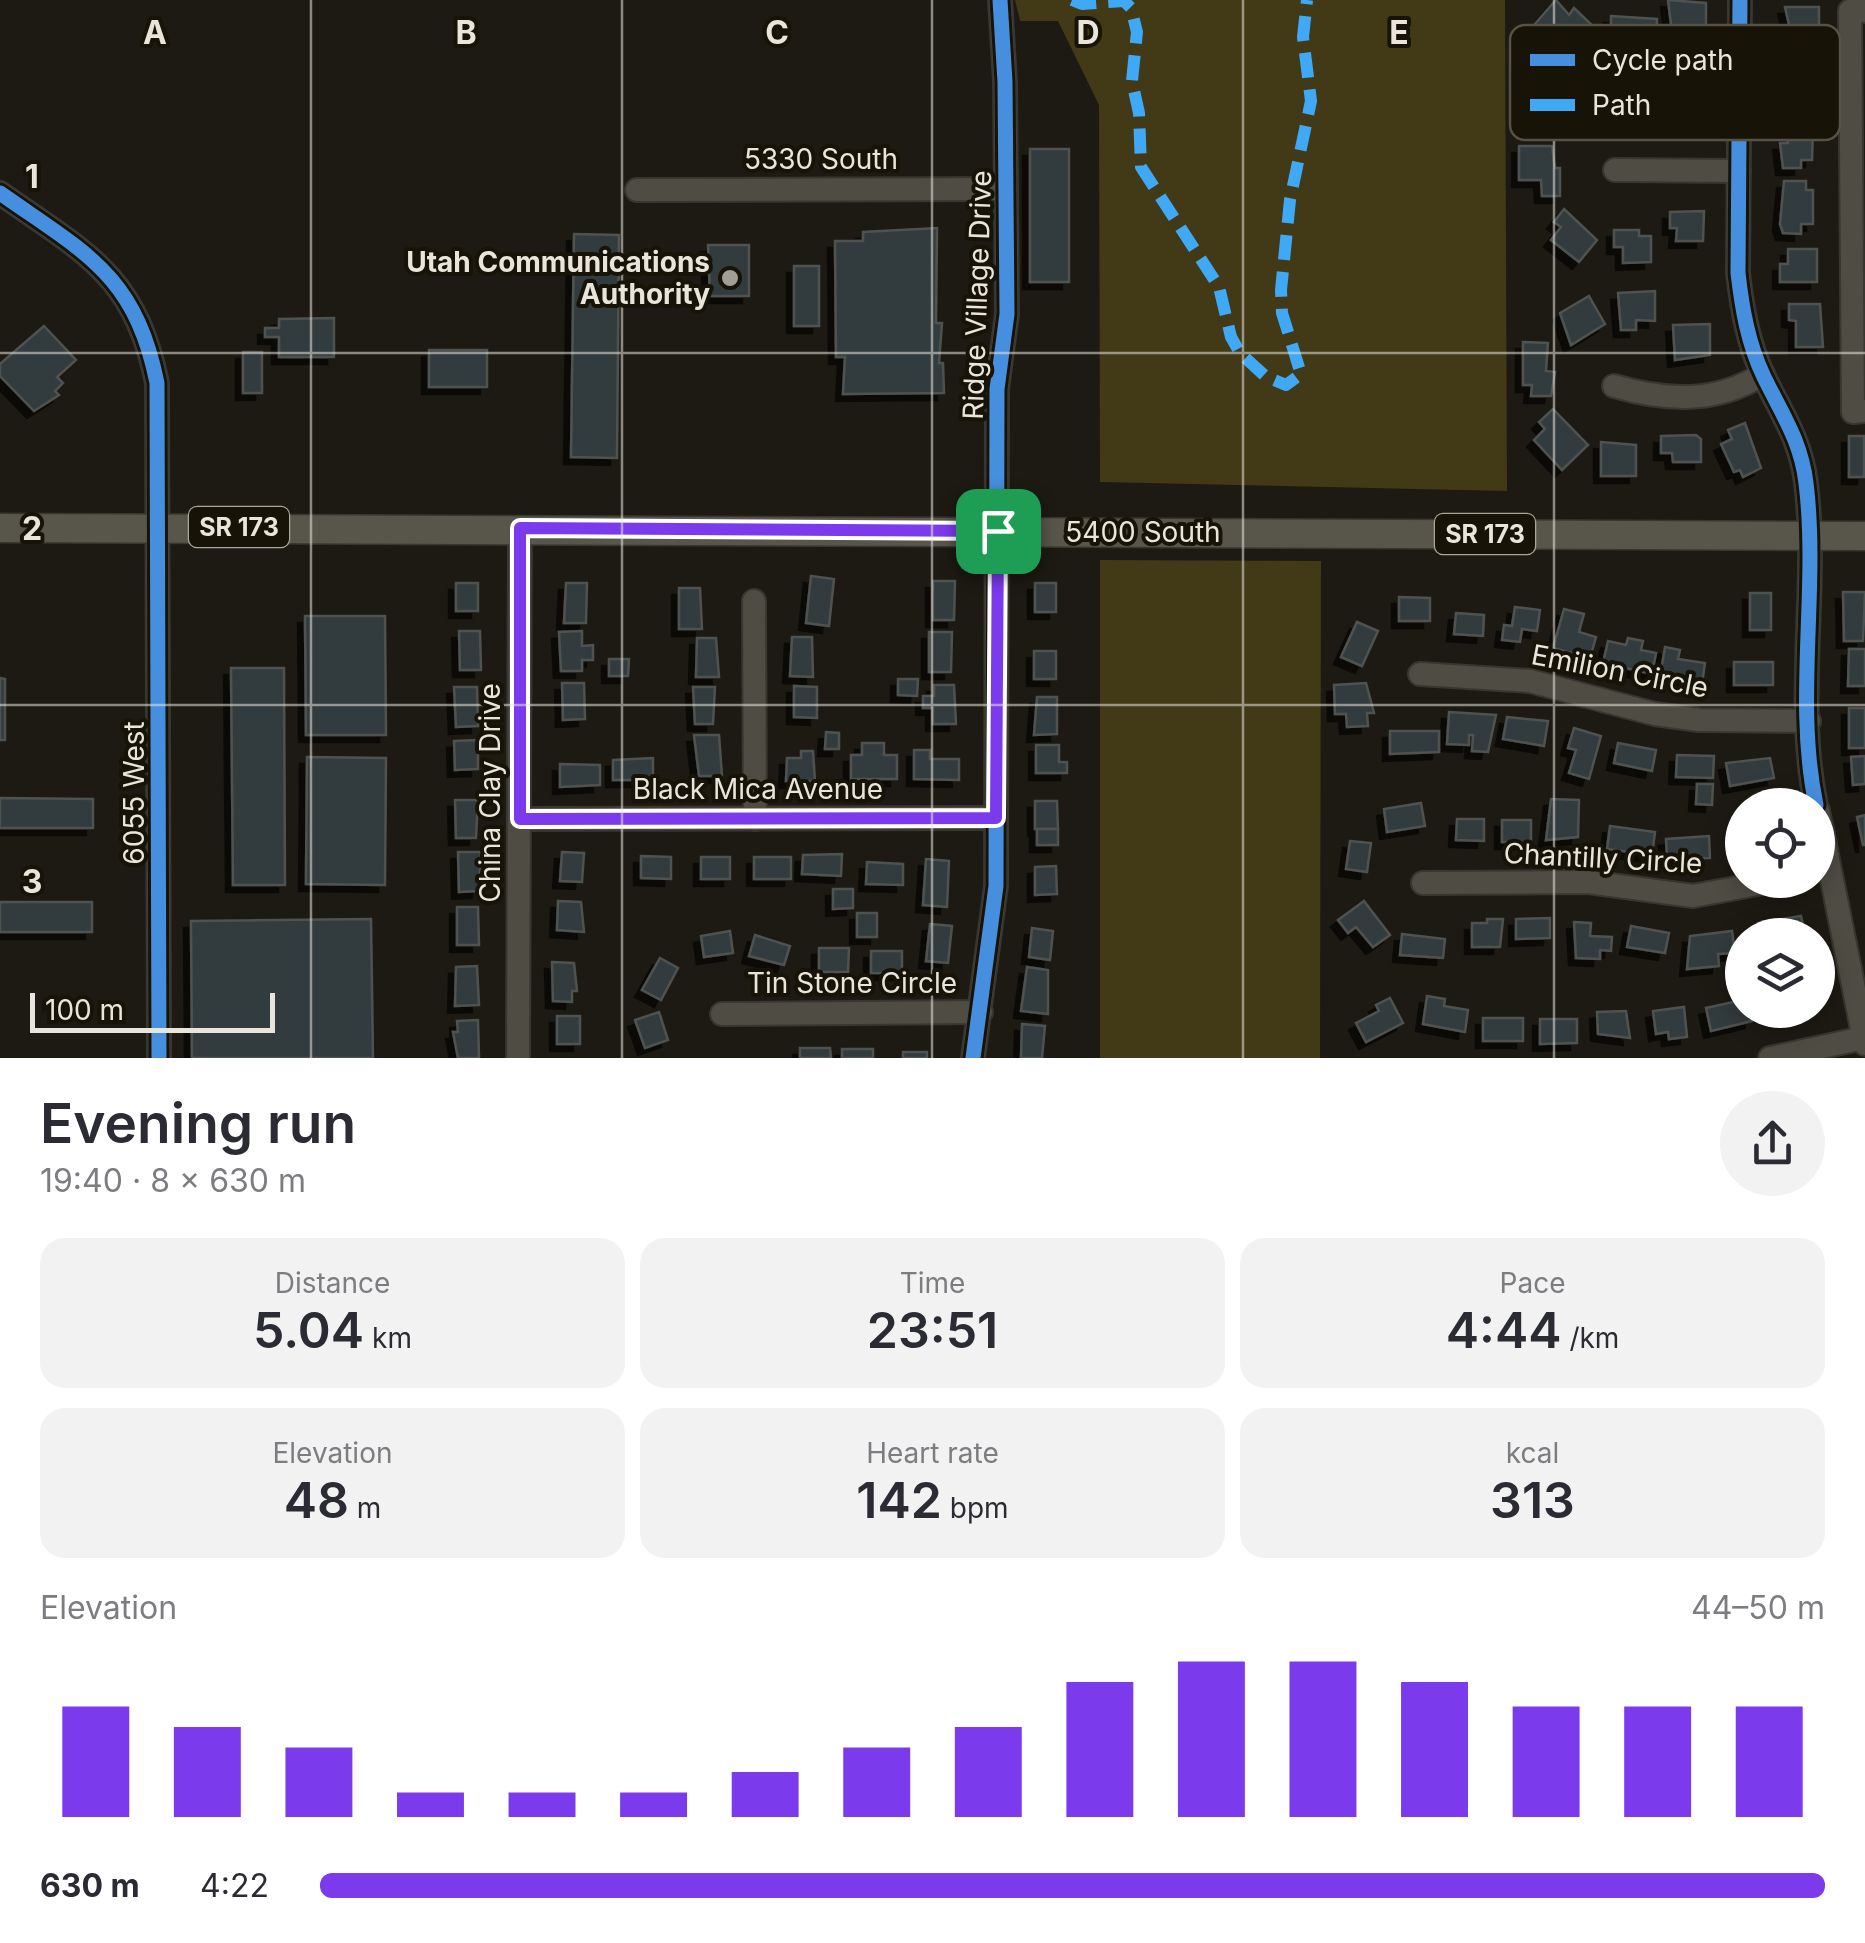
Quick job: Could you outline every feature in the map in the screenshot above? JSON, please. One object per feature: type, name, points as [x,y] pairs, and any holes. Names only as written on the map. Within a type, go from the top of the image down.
[{"type":"main road","name":"5400 South","points":[[0,528],[1865,536]]},
{"type":"street","name":"Ridge Village Drive","points":[[973,1058],[995,903],[997,389],[1006,314],[1000,0]]},
{"type":"street","points":[[1740,0],[1740,25]]},
{"type":"street","points":[[1857,11],[1859,412]]},
{"type":"street","points":[[1739,140],[1738,273],[1743,316],[1762,374],[1801,448],[1808,537],[1809,721],[1815,788]]},
{"type":"street","points":[[1615,170],[1739,171]]},
{"type":"street","name":"5330 South","points":[[637,190],[1006,189]]},
{"type":"street","name":"6055 West","points":[[0,193],[118,284],[137,311],[157,383],[159,1058]]},
{"type":"street","points":[[1614,386],[1650,397],[1680,398],[1741,388],[1762,374]]},
{"type":"street","name":"China Clay Drive","points":[[518,1058],[520,528]]},
{"type":"street","points":[[754,600],[755,818]]},
{"type":"street","name":"Emilion Circle","points":[[1420,674],[1530,681],[1655,714],[1699,720],[1809,721]]},
{"type":"street","name":"Black Mica Avenue","points":[[520,819],[996,818]]},
{"type":"street","name":"Chantilly Circle","points":[[1424,883],[1588,882],[1693,896],[1725,890]]},
{"type":"street","points":[[1770,1058],[1865,1041],[1831,898]]},
{"type":"street","name":"Tin Stone Circle","points":[[722,1014],[982,1012]]},
{"type":"shaded area","points":[[1015,0],[1505,0],[1507,491],[1100,482],[1099,105],[1058,21],[1020,21]]},
{"type":"shaded area","points":[[1100,560],[1321,561],[1320,1058],[1100,1058]]},
{"type":"building","points":[[1556,0],[1569,15],[1574,8],[1592,25],[1536,25]]},
{"type":"building","points":[[1668,0],[1706,3],[1706,25],[1671,25]]},
{"type":"building","points":[[1785,7],[1819,7],[1819,25],[1789,25]]},
{"type":"building","points":[[1611,16],[1657,19],[1657,25],[1611,25]]},
{"type":"building","points":[[1787,140],[1813,140],[1812,160],[1801,160],[1801,168],[1783,168],[1780,143],[1788,143]]},
{"type":"building","points":[[1519,146],[1552,146],[1555,168],[1560,168],[1560,196],[1542,196],[1541,180],[1519,180]]},
{"type":"building","points":[[1030,149],[1069,149],[1069,282],[1030,282]]},
{"type":"building","points":[[1784,181],[1806,181],[1806,190],[1813,190],[1813,224],[1801,224],[1801,234],[1783,233],[1780,224]]},
{"type":"building","points":[[1564,209],[1597,240],[1579,262],[1551,240],[1561,227],[1554,222]]},
{"type":"building","points":[[1704,211],[1703,241],[1676,241],[1677,228],[1670,228],[1670,212]]},
{"type":"building","points":[[937,228],[936,323],[942,323],[939,363],[943,363],[944,393],[843,394],[845,357],[836,357],[835,241],[863,241],[863,232]]},
{"type":"building","points":[[1614,230],[1639,230],[1639,236],[1651,236],[1651,262],[1623,263],[1623,247],[1614,247]]},
{"type":"building","points":[[574,234],[619,235],[617,458],[571,457]]},
{"type":"building","name":"Utah Communications Authority","points":[[708,245],[749,245],[749,296],[710,296]]},
{"type":"building","points":[[1788,249],[1817,249],[1817,282],[1780,282],[1780,264],[1788,264]]},
{"type":"building","points":[[794,266],[819,266],[819,326],[794,326]]},
{"type":"building","points":[[1655,291],[1655,321],[1636,320],[1636,330],[1621,330],[1618,293]]},
{"type":"building","points":[[1589,296],[1605,324],[1571,345],[1560,313]]},
{"type":"building","points":[[1789,304],[1820,304],[1823,347],[1796,347],[1796,321],[1789,320]]},
{"type":"building","points":[[334,318],[334,357],[279,357],[279,337],[265,337],[265,328],[279,328],[279,319]]},
{"type":"building","points":[[1710,324],[1710,355],[1675,360],[1673,325]]},
{"type":"building","points":[[44,326],[76,360],[57,377],[63,383],[55,391],[59,395],[34,411],[0,376],[0,364]]},
{"type":"building","points":[[1523,342],[1548,343],[1546,371],[1555,372],[1551,396],[1531,396],[1532,385],[1523,385]]},
{"type":"building","points":[[429,350],[487,350],[487,387],[429,387]]},
{"type":"building","points":[[243,352],[262,352],[262,393],[243,393]]},
{"type":"building","points":[[1553,409],[1588,445],[1562,470],[1534,440],[1545,429],[1539,422]]},
{"type":"building","points":[[1745,423],[1761,468],[1743,477],[1740,470],[1734,472],[1721,444],[1732,439],[1728,430]]},
{"type":"building","points":[[1696,435],[1701,439],[1701,462],[1673,462],[1672,453],[1661,453],[1661,436]]},
{"type":"building","points":[[1849,436],[1864,436],[1864,477],[1849,477]]},
{"type":"building","points":[[1601,442],[1636,445],[1636,476],[1601,476]]},
{"type":"building","points":[[811,576],[834,579],[829,626],[806,623]]},
{"type":"building","points":[[933,581],[955,581],[954,620],[933,620]]},
{"type":"building","points":[[456,583],[478,583],[478,611],[456,611]]},
{"type":"building","points":[[566,583],[587,583],[586,623],[564,623]]},
{"type":"building","points":[[1035,583],[1056,583],[1056,612],[1035,612]]},
{"type":"building","points":[[679,588],[700,588],[702,629],[679,629]]},
{"type":"building","points":[[1843,592],[1865,592],[1863,641],[1844,641]]},
{"type":"building","points":[[1750,593],[1771,593],[1771,630],[1750,630]]},
{"type":"building","points":[[1399,597],[1430,598],[1430,621],[1399,621]]},
{"type":"building","points":[[1515,607],[1540,610],[1537,631],[1522,629],[1520,642],[1502,640],[1504,625],[1512,626]]},
{"type":"building","points":[[1564,609],[1584,614],[1579,632],[1596,637],[1590,658],[1553,648]]},
{"type":"building","points":[[1456,613],[1484,615],[1483,636],[1454,634]]},
{"type":"building","points":[[305,616],[385,616],[386,735],[306,735]]},
{"type":"building","points":[[1357,622],[1378,631],[1362,666],[1341,657]]},
{"type":"building","points":[[459,631],[480,631],[481,670],[460,670]]},
{"type":"building","points":[[582,631],[582,646],[593,645],[593,660],[582,660],[582,671],[561,671],[559,632]]},
{"type":"building","points":[[929,632],[952,632],[951,672],[929,672]]},
{"type":"building","points":[[792,637],[812,637],[813,677],[790,676]]},
{"type":"building","points":[[697,638],[716,638],[719,677],[696,677]]},
{"type":"building","points":[[1628,638],[1643,641],[1641,650],[1656,653],[1652,674],[1603,663],[1608,641],[1626,645]]},
{"type":"building","points":[[1665,647],[1680,650],[1678,659],[1705,663],[1702,684],[1660,677]]},
{"type":"building","points":[[1849,649],[1865,649],[1865,686],[1848,686]]},
{"type":"building","points":[[1034,651],[1056,651],[1056,679],[1034,679]]},
{"type":"building","points":[[609,659],[629,659],[628,676],[609,676]]},
{"type":"building","points":[[1734,662],[1773,662],[1773,685],[1734,685]]},
{"type":"building","points":[[231,668],[284,668],[285,885],[233,885]]},
{"type":"building","points":[[0,678],[5,679],[5,740],[0,740]]},
{"type":"building","points":[[898,679],[918,679],[917,696],[898,695]]},
{"type":"building","points":[[562,683],[584,683],[585,719],[563,720]]},
{"type":"building","points":[[1366,683],[1374,713],[1367,713],[1368,726],[1347,727],[1346,714],[1335,714],[1334,685]]},
{"type":"building","points":[[934,685],[954,685],[956,724],[933,724],[933,708],[923,708],[923,696],[934,696]]},
{"type":"building","points":[[794,686],[817,687],[817,718],[794,717]]},
{"type":"building","points":[[454,687],[477,687],[478,726],[456,727]]},
{"type":"building","points":[[693,687],[715,687],[713,724],[695,724]]},
{"type":"building","points":[[1037,697],[1057,697],[1057,734],[1034,735]]},
{"type":"building","points":[[1849,708],[1865,708],[1865,748],[1849,748]]},
{"type":"building","points":[[1449,712],[1496,715],[1488,752],[1472,751],[1473,735],[1469,735],[1469,745],[1447,744]]},
{"type":"building","points":[[1507,717],[1548,721],[1544,746],[1503,739]]},
{"type":"building","points":[[1574,728],[1601,736],[1589,779],[1569,773],[1576,750],[1568,748]]},
{"type":"building","points":[[1390,731],[1439,731],[1439,752],[1390,754]]},
{"type":"building","points":[[826,732],[839,733],[839,749],[825,749]]},
{"type":"building","points":[[694,735],[719,735],[722,776],[699,776]]},
{"type":"building","points":[[478,740],[478,769],[455,770],[454,741]]},
{"type":"building","points":[[862,743],[884,743],[884,755],[897,755],[897,779],[851,779],[851,755],[862,755]]},
{"type":"building","points":[[1618,743],[1656,750],[1652,771],[1614,763]]},
{"type":"building","points":[[1036,745],[1059,745],[1059,762],[1067,762],[1067,773],[1036,773]]},
{"type":"building","points":[[914,750],[930,750],[930,759],[959,759],[959,780],[914,779]]},
{"type":"building","points":[[801,751],[813,751],[815,781],[786,781],[787,758],[801,758]]},
{"type":"building","points":[[1677,755],[1714,756],[1713,778],[1676,777]]},
{"type":"building","points":[[1865,756],[1865,784],[1853,785],[1851,757]]},
{"type":"building","points":[[307,757],[386,758],[385,885],[306,884]]},
{"type":"building","points":[[653,758],[653,780],[613,780],[613,760]]},
{"type":"building","points":[[1770,758],[1774,778],[1730,786],[1726,763]]},
{"type":"building","points":[[560,764],[600,765],[600,785],[560,787]]},
{"type":"building","points":[[1697,784],[1713,784],[1712,805],[1696,804]]},
{"type":"building","points":[[0,798],[93,799],[93,828],[0,828]]},
{"type":"building","points":[[1551,799],[1579,800],[1578,837],[1546,840]]},
{"type":"building","points":[[455,800],[478,800],[476,838],[456,838]]},
{"type":"building","points":[[1035,801],[1057,801],[1058,829],[1035,829]]},
{"type":"building","points":[[1421,803],[1425,826],[1387,832],[1384,809]]},
{"type":"building","points":[[1865,815],[1865,845],[1863,845],[1857,817]]},
{"type":"building","points":[[1457,819],[1484,819],[1484,841],[1456,840]]},
{"type":"building","points":[[1502,820],[1531,820],[1531,842],[1502,842]]},
{"type":"building","points":[[1610,826],[1655,832],[1652,855],[1607,849]]},
{"type":"building","points":[[1037,829],[1058,829],[1058,845],[1037,845]]},
{"type":"building","points":[[1709,836],[1710,858],[1667,859],[1666,839]]},
{"type":"building","points":[[1350,841],[1371,843],[1367,872],[1346,869]]},
{"type":"building","points":[[458,852],[481,852],[479,891],[459,892]]},
{"type":"building","points":[[562,852],[584,853],[582,882],[560,881]]},
{"type":"building","points":[[842,854],[841,876],[802,874],[803,855]]},
{"type":"building","points":[[641,856],[671,857],[671,879],[641,878]]},
{"type":"building","points":[[701,857],[730,857],[730,879],[701,879]]},
{"type":"building","points":[[754,857],[791,857],[791,879],[754,879]]},
{"type":"building","points":[[926,859],[949,861],[947,907],[923,905]]},
{"type":"building","points":[[867,862],[903,864],[903,885],[866,884]]},
{"type":"building","points":[[1056,866],[1057,894],[1035,895],[1035,867]]},
{"type":"building","points":[[833,889],[853,889],[853,908],[833,909]]},
{"type":"building","points":[[558,901],[581,902],[584,932],[557,930]]},
{"type":"building","points":[[1364,901],[1390,935],[1373,947],[1356,927],[1348,933],[1338,920]]},
{"type":"building","points":[[0,902],[92,902],[92,932],[0,932]]},
{"type":"building","points":[[457,907],[478,907],[479,945],[457,945]]},
{"type":"building","points":[[857,913],[877,913],[877,937],[857,937]]},
{"type":"building","points":[[1550,918],[1550,938],[1516,939],[1516,919]]},
{"type":"building","points":[[371,919],[373,1058],[192,1058],[191,921]]},
{"type":"building","points":[[1487,919],[1503,919],[1500,947],[1472,947],[1472,923],[1487,923]]},
{"type":"building","points":[[1574,922],[1591,923],[1590,936],[1612,937],[1611,951],[1600,950],[1600,959],[1576,958]]},
{"type":"building","points":[[930,924],[952,926],[948,963],[926,961]]},
{"type":"building","points":[[1631,926],[1669,933],[1665,953],[1627,947]]},
{"type":"building","points":[[1032,928],[1053,931],[1050,960],[1029,957]]},
{"type":"building","points":[[730,931],[733,953],[704,957],[701,936]]},
{"type":"building","points":[[1725,932],[1725,954],[1718,954],[1719,966],[1687,969],[1690,936]]},
{"type":"building","points":[[1402,934],[1445,939],[1443,958],[1400,955]]},
{"type":"building","points":[[755,935],[790,946],[784,965],[749,956]]},
{"type":"building","points":[[819,948],[849,948],[848,972],[819,972]]},
{"type":"building","points":[[871,951],[902,951],[902,973],[871,973]]},
{"type":"building","points":[[660,958],[678,968],[661,1000],[642,990]]},
{"type":"building","points":[[552,962],[574,963],[577,991],[572,991],[572,1002],[553,1001]]},
{"type":"building","points":[[477,966],[479,1005],[455,1006],[456,967]]},
{"type":"building","points":[[1027,967],[1048,970],[1048,1014],[1021,1011]]},
{"type":"building","points":[[1427,996],[1445,999],[1444,1006],[1468,1010],[1465,1032],[1423,1024]]},
{"type":"building","points":[[1390,998],[1403,1023],[1366,1042],[1356,1023],[1379,1011],[1376,1005]]},
{"type":"building","points":[[1725,1004],[1725,1028],[1711,1031],[1706,1008]]},
{"type":"building","points":[[1684,1007],[1687,1037],[1669,1039],[1668,1032],[1656,1034],[1653,1011]]},
{"type":"building","points":[[1626,1011],[1630,1038],[1598,1034],[1597,1012]]},
{"type":"building","points":[[659,1012],[668,1040],[645,1048],[635,1020]]},
{"type":"building","points":[[557,1016],[580,1016],[580,1044],[557,1044]]},
{"type":"building","points":[[1483,1018],[1523,1018],[1523,1041],[1483,1041]]},
{"type":"building","points":[[1540,1019],[1577,1019],[1577,1043],[1540,1044]]},
{"type":"building","points":[[478,1020],[479,1058],[458,1058],[453,1032],[458,1032],[457,1021]]},
{"type":"building","points":[[1022,1024],[1045,1026],[1042,1058],[1021,1058]]},
{"type":"building","points":[[800,1048],[830,1048],[831,1058],[800,1058]]},
{"type":"building","points":[[842,1049],[873,1049],[873,1058],[842,1058]]},
{"type":"building","points":[[903,1052],[927,1052],[927,1058],[903,1058]]},
{"type":"marked path","points":[[1072,0],[1082,4],[1124,1],[1131,8],[1137,32],[1132,81],[1139,113],[1141,167],[1219,287],[1231,337],[1240,353],[1265,376],[1286,385],[1301,374],[1282,313],[1281,290],[1290,200],[1311,101],[1303,37],[1307,0]]},
{"type":"cycle path","points":[[973,1058],[996,886],[997,389],[1007,314],[1005,82],[1000,0]]},
{"type":"cycle path","points":[[1740,0],[1740,25]]},
{"type":"cycle path","points":[[1739,140],[1738,273],[1744,313],[1754,352],[1795,441],[1806,483],[1810,563],[1807,725],[1813,788]]},
{"type":"cycle path","points":[[0,193],[81,251],[120,291],[135,316],[157,383],[159,1058]]},
{"type":"place","name":"Utah Communications Authority","points":[[730,278]]},
{"type":"route","points":[[520,528],[998,531],[996,818],[520,819],[520,528]]}]
